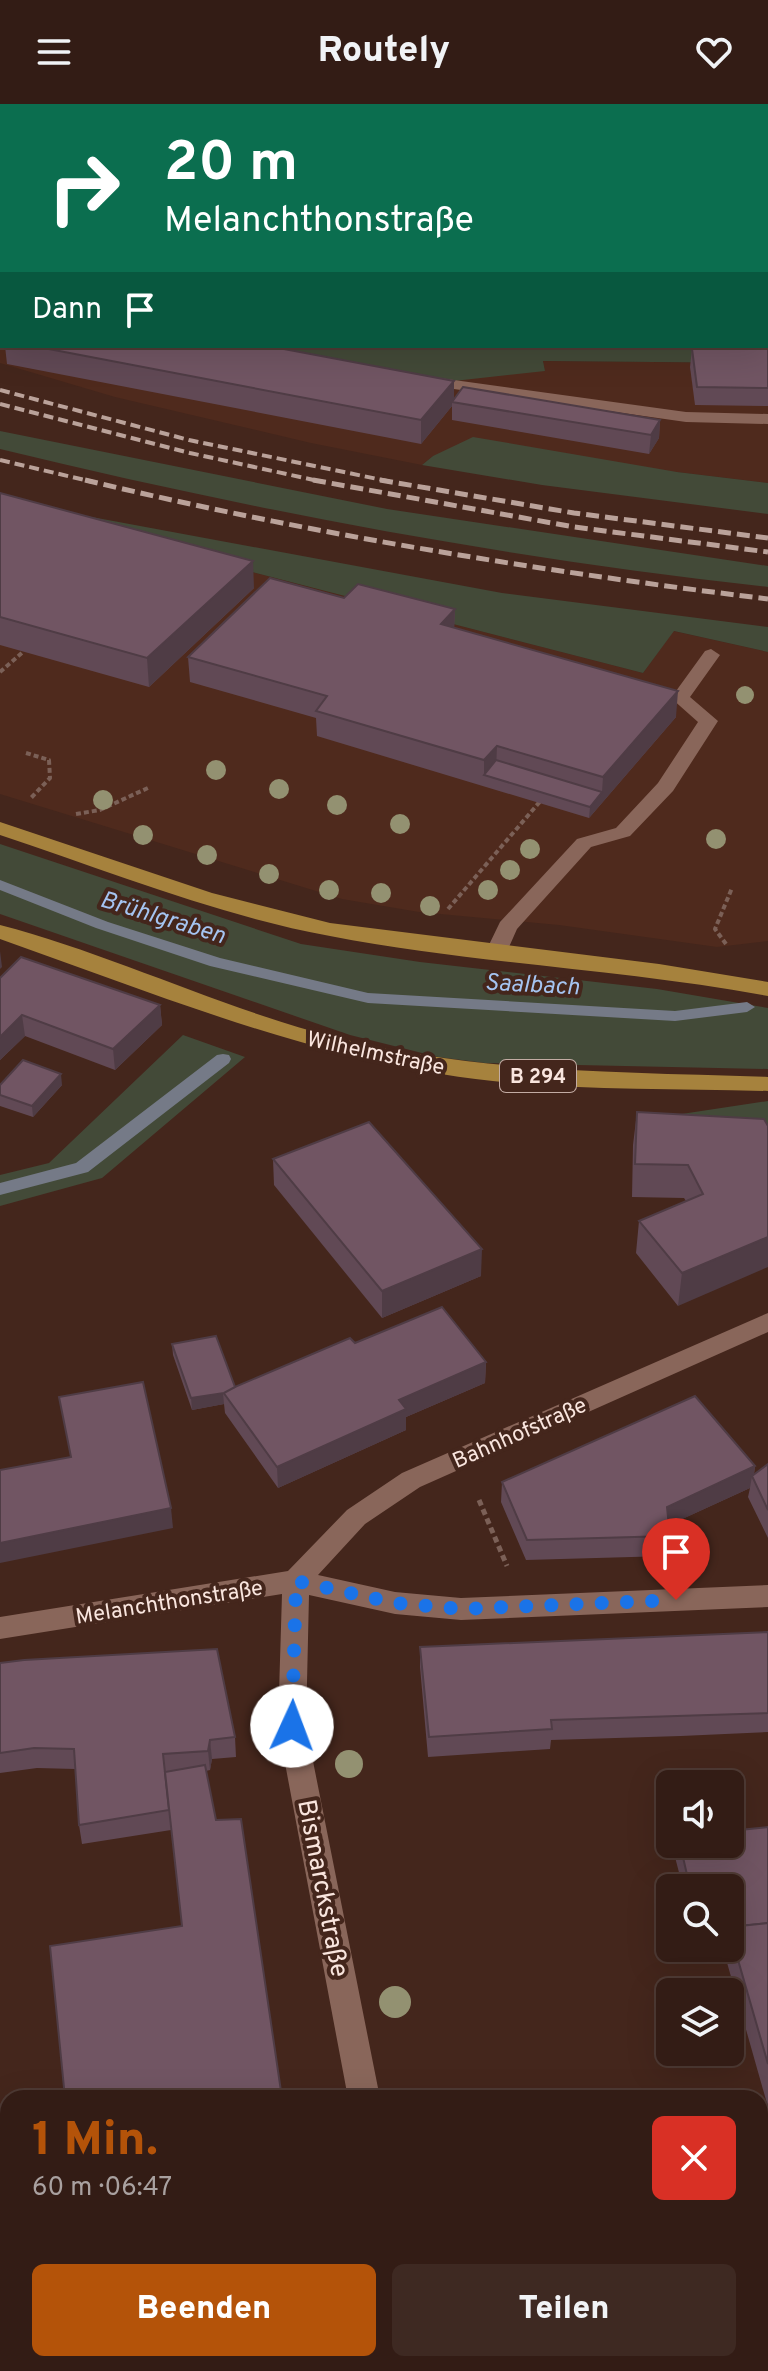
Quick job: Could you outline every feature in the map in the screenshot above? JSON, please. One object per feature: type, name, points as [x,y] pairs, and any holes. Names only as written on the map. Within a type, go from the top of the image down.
[{"type":"main road","points":[[0,828],[262,914],[329,930],[703,976],[768,989]]},
{"type":"main road","name":"Wilhelmstraße","points":[[0,932],[228,1014],[311,1039],[440,1067],[531,1076],[768,1084]]},
{"type":"street","points":[[404,378],[514,396],[686,417],[768,419]]},
{"type":"street","points":[[497,951],[507,927],[584,843],[623,832],[666,787],[708,721],[672,696],[711,655]]},
{"type":"street","name":"Bahnhofstraße","points":[[296,1581],[356,1517],[411,1480],[768,1322]]},
{"type":"street","name":"Melanchthonstraße","points":[[0,1628],[296,1581],[395,1603],[461,1609],[768,1596]]},
{"type":"street","name":"Bismarckstraße","points":[[296,1581],[292,1726],[362,2090]]},
{"type":"path","points":[[0,672],[24,651]]},
{"type":"path","points":[[21,809],[50,778],[49,760],[26,753]]},
{"type":"path","points":[[74,814],[100,810],[150,787]]},
{"type":"path","points":[[447,911],[552,788]]},
{"type":"path","points":[[732,888],[715,929],[733,955]]},
{"type":"path","points":[[479,1500],[509,1570]]},
{"type":"shaded area","points":[[0,348],[273,348],[545,371],[543,361],[768,363],[768,483],[677,472],[433,456],[422,465],[311,443],[115,397],[0,363]]},
{"type":"shaded area","points":[[0,507],[643,673],[673,631],[768,652],[768,941],[717,947],[559,925],[419,912],[342,899],[0,794]]},
{"type":"green space","points":[[261,348],[767,348],[768,363],[543,361],[545,371],[454,381]]},
{"type":"green space","points":[[0,431],[387,509],[768,566],[768,587],[477,547],[191,493],[0,449]]},
{"type":"green space","points":[[473,437],[677,472],[768,483],[768,514],[542,485],[422,465],[433,456]]},
{"type":"green space","points":[[0,500],[502,593],[768,627],[768,652],[674,631],[643,673],[0,507]]},
{"type":"green space","points":[[0,844],[301,944],[420,962],[657,989],[768,1008],[768,1069],[485,1063],[438,1057],[350,1035],[0,914]]},
{"type":"green space","points":[[183,1035],[245,1057],[102,1178],[0,1206],[0,1175],[49,1163]]},
{"type":"green space","points":[[768,1101],[768,1135],[675,1115]]},
{"type":"building","points":[[43,348],[279,348],[454,381],[421,420]]},
{"type":"building","points":[[692,349],[768,349],[768,388],[697,387]]},
{"type":"building","points":[[463,387],[660,420],[651,435],[452,402]]},
{"type":"building","points":[[0,493],[253,561],[147,658],[0,617]]},
{"type":"building","points":[[270,578],[344,598],[358,584],[455,609],[441,624],[678,691],[603,777],[497,746],[484,760],[316,711],[327,696],[188,657]]},
{"type":"building","points":[[496,760],[602,792],[590,807],[484,775]]},
{"type":"building","points":[[21,957],[160,1005],[113,1049],[22,1015],[0,1037],[0,978]]},
{"type":"building","points":[[23,1060],[61,1074],[32,1106],[0,1095],[0,1085]]},
{"type":"building","points":[[637,1112],[764,1119],[768,1126],[768,1237],[682,1273],[639,1221],[703,1194],[688,1165],[635,1164]]},
{"type":"building","points":[[369,1122],[482,1249],[382,1291],[273,1159]]},
{"type":"building","points":[[442,1307],[486,1362],[399,1400],[406,1409],[277,1467],[223,1392],[350,1338],[355,1343]]},
{"type":"building","points":[[216,1336],[235,1387],[224,1393],[191,1398],[172,1344]]},
{"type":"building","points":[[143,1382],[171,1508],[0,1543],[0,1470],[71,1457],[59,1397]]},
{"type":"building","points":[[695,1396],[755,1466],[667,1507],[670,1536],[527,1540],[502,1482]]},
{"type":"building","points":[[768,1464],[768,1510],[752,1476]]},
{"type":"building","points":[[768,1632],[768,1713],[551,1720],[552,1729],[429,1737],[420,1647]]},
{"type":"building","points":[[217,1649],[235,1737],[210,1740],[208,1751],[163,1754],[169,1810],[79,1825],[74,1749],[34,1748],[0,1753],[0,1663]]},
{"type":"building","points":[[205,1765],[216,1820],[241,1819],[281,2090],[64,2090],[50,1946],[182,1926],[165,1772]]},
{"type":"building","points":[[768,1827],[768,1923],[744,1926],[744,1874],[687,1874],[683,1858],[744,1858],[744,1830]]},
{"type":"building","points":[[768,1923],[768,2064],[739,1962],[744,1962],[744,1926]]},
{"type":"waterway","name":"Saalbach","points":[[0,885],[102,925],[216,962],[368,998],[675,1016],[747,1007]]},
{"type":"waterway","name":"Saalbach","points":[[0,1189],[82,1168],[223,1059]]},
{"type":"railway","points":[[0,390],[189,440],[392,482]]},
{"type":"railway","points":[[0,404],[190,453],[318,481]]},
{"type":"railway","points":[[0,460],[93,482]]},
{"type":"railway","points":[[85,480],[254,517],[425,549],[768,599]]},
{"type":"railway","points":[[313,480],[318,481]]},
{"type":"railway","points":[[380,480],[574,513],[768,538]]},
{"type":"railway","points":[[318,481],[574,527],[768,552]]},
{"type":"railway","points":[[318,481],[323,482]]},
{"type":"route","points":[[292,1726],[296,1581],[395,1603],[461,1609],[676,1600]]},
{"type":"water label","name":"Brühlgraben","points":[[163,917]]}]
